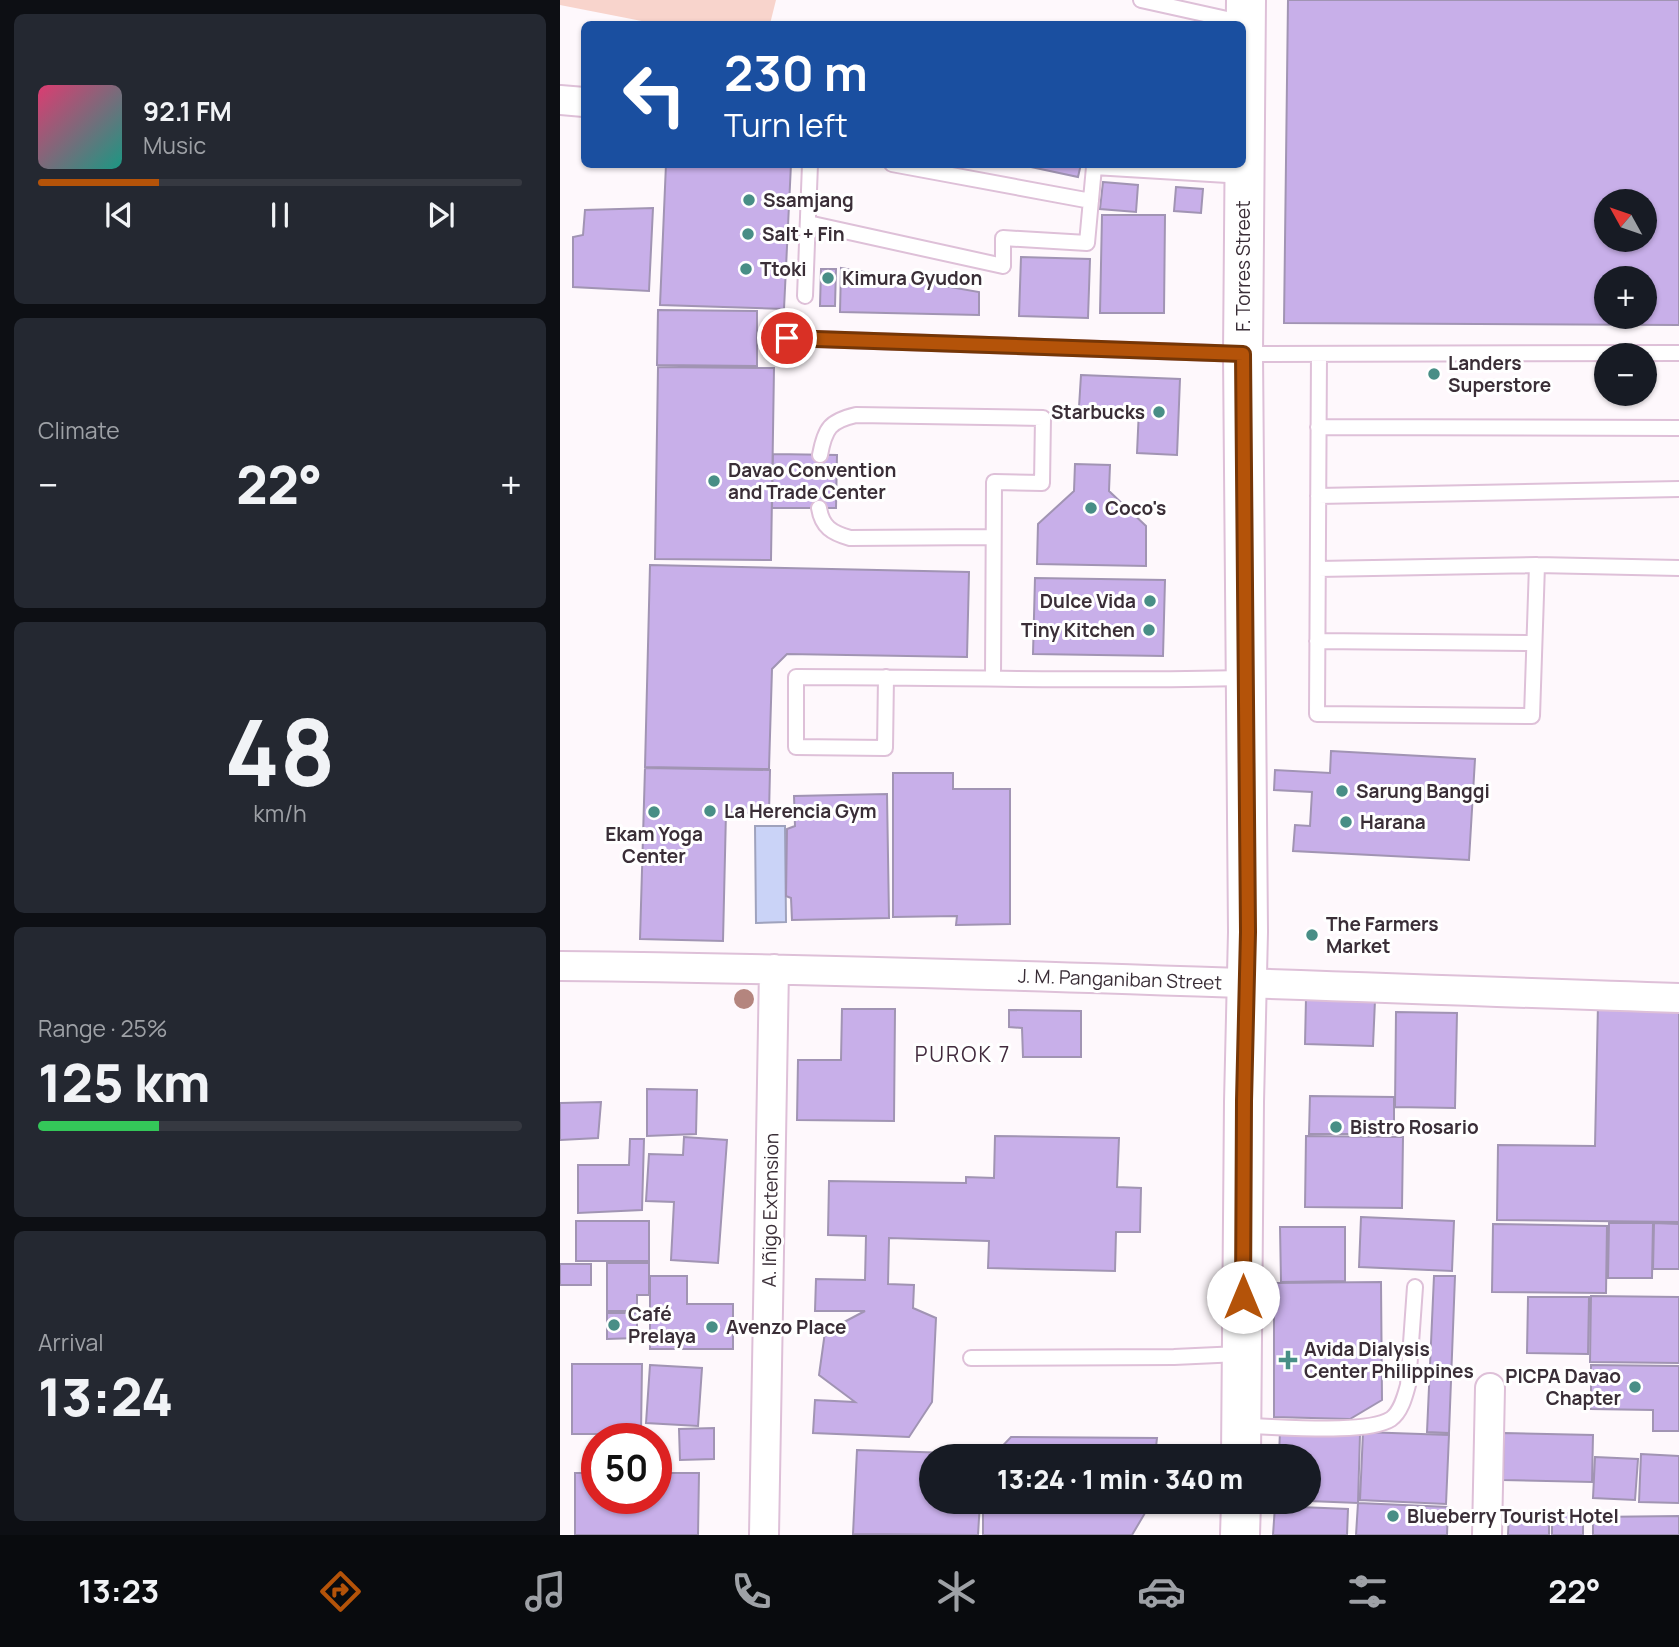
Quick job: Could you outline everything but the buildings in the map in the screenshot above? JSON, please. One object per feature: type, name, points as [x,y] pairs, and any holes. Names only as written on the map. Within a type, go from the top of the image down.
[{"type":"main road","name":"F. Torres Street","points":[[1241,1441],[1248,932],[1244,168]]},
{"type":"main road","points":[[1240,1535],[1241,1514]]},
{"type":"street","points":[[560,100],[581,103]]},
{"type":"street","name":"J. M. Panganiban Street","points":[[560,967],[774,969],[1679,998]]},
{"type":"street","name":"A. Iñigo Extension","points":[[764,1535],[774,969]]},
{"type":"street","points":[[1487,1535],[1490,1388]]},
{"type":"lane","points":[[1149,1],[1246,12]]},
{"type":"lane","points":[[805,296],[810,168]]},
{"type":"lane","points":[[914,168],[1091,201]]},
{"type":"lane","points":[[808,223],[1003,265],[1003,237],[1087,243],[1094,168]]},
{"type":"lane","points":[[1111,168],[1244,176]]},
{"type":"lane","points":[[787,338],[1243,354],[1679,353]]},
{"type":"lane","points":[[1319,354],[1317,713],[1532,716],[1537,565]]},
{"type":"lane","points":[[820,455],[828,429],[840,419],[856,415],[1043,418],[1042,484],[994,482],[993,678]]},
{"type":"lane","points":[[1318,427],[1679,428]]},
{"type":"lane","points":[[1318,496],[1679,489]]},
{"type":"lane","points":[[819,508],[821,519],[828,528],[850,538],[992,537]]},
{"type":"lane","points":[[1318,569],[1537,565],[1679,568]]},
{"type":"lane","points":[[1317,641],[1534,643]]},
{"type":"lane","points":[[886,677],[885,748],[796,747],[796,677],[886,677],[993,678],[1245,678]]},
{"type":"lane","points":[[1241,1441],[1381,1423],[1394,1417],[1404,1400],[1408,1385],[1415,1287]]},
{"type":"lane","points":[[971,1358],[1174,1357],[1242,1353]]},
{"type":"shaded area","points":[[560,0],[776,0],[771,21],[642,21],[560,5]]},
{"type":"water","points":[[755,826],[785,826],[786,922],[756,923]]},
{"type":"place","name":"Ssamjang","points":[[749,200]]},
{"type":"place","name":"Salt + Fin","points":[[748,234]]},
{"type":"place","name":"Ttoki","points":[[746,269]]},
{"type":"place","name":"Kimura Gyudon","points":[[828,278]]},
{"type":"place","name":"Landers Superstore","points":[[1434,374]]},
{"type":"place","name":"Starbucks","points":[[1159,412]]},
{"type":"place","name":"Davao Convention and Trade Center","points":[[714,481]]},
{"type":"place","name":"Coco's","points":[[1091,508]]},
{"type":"place","name":"Dulce Vida","points":[[1150,601]]},
{"type":"place","name":"Tiny Kitchen","points":[[1149,630]]},
{"type":"place","name":"Sarung Banggi","points":[[1342,791]]},
{"type":"place","name":"La Herencia Gym","points":[[710,811]]},
{"type":"place","name":"Ekam Yoga Center","points":[[654,812]]},
{"type":"place","name":"Harana","points":[[1346,822]]},
{"type":"place","name":"The Farmers Market","points":[[1312,935]]},
{"type":"place","name":"Bistro Rosario","points":[[1336,1127]]},
{"type":"place","name":"Café Prelaya","points":[[614,1325]]},
{"type":"place","name":"Avenzo Place","points":[[712,1327]]},
{"type":"place","name":"Avida Dialysis Center Philippines","points":[[1288,1360]]},
{"type":"place","name":"PICPA Davao Chapter","points":[[1635,1387]]},
{"type":"place","name":"Blueberry Tourist Hotel","points":[[1393,1516]]},
{"type":"district","name":"PUROK 7","points":[[963,1055]]},
{"type":"route","points":[[787,338],[1243,354],[1248,932],[1243,1297]]}]
